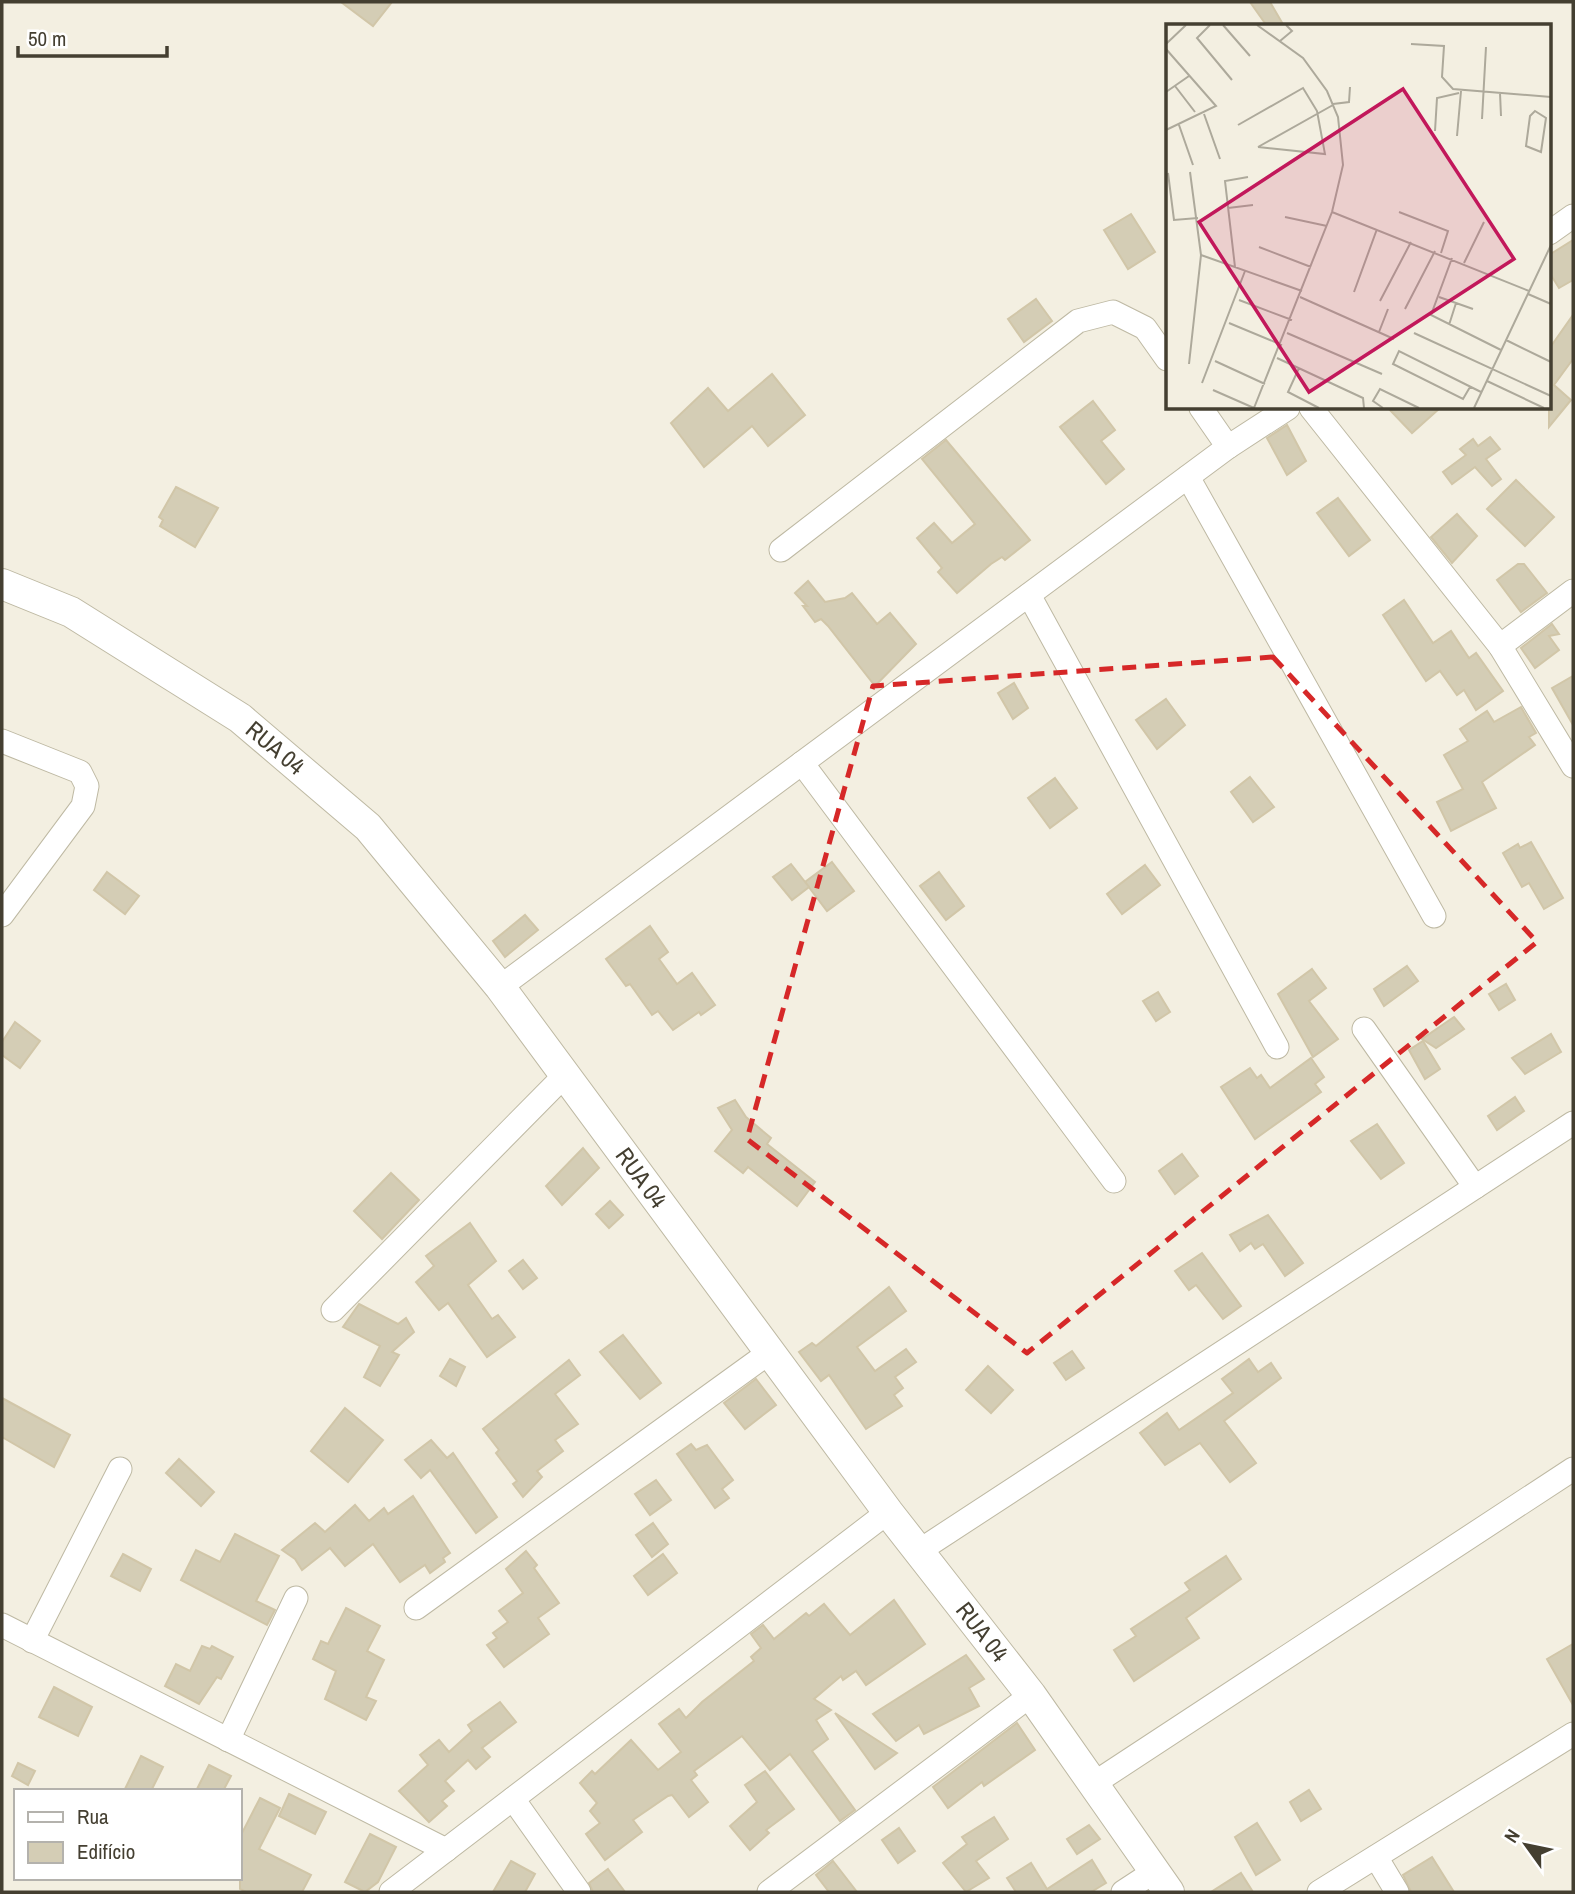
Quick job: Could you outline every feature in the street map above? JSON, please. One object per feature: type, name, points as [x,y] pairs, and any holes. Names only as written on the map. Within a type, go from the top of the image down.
[{"type":"street","points":[[1550,232],[1573,216]]},
{"type":"street","points":[[781,550],[1078,321],[1113,312],[1145,328],[1166,358]]},
{"type":"street","points":[[1202,410],[1228,447]]},
{"type":"street","points":[[500,987],[1228,447],[1285,410]]},
{"type":"street","points":[[1313,410],[1500,646],[1573,766]]},
{"type":"street","points":[[1188,477],[1434,916]]},
{"type":"street","name":"RUA 04","points":[[2,584],[71,612],[240,718],[368,827],[500,987],[888,1512],[1031,1695],[1162,1882]]},
{"type":"street","points":[[1500,646],[1573,591]]},
{"type":"street","points":[[1028,595],[1277,1047]]},
{"type":"street","points":[[2,741],[80,772],[87,786],[83,806],[2,915]]},
{"type":"street","points":[[802,763],[1114,1181]]},
{"type":"street","points":[[1364,1030],[1475,1187]]},
{"type":"street","points":[[333,1310],[565,1075]]},
{"type":"street","points":[[919,1552],[1573,1123]]},
{"type":"street","points":[[416,1608],[770,1352]]},
{"type":"street","points":[[32,1641],[120,1469]]},
{"type":"street","points":[[1093,1783],[1573,1469]]},
{"type":"street","points":[[391,1892],[888,1512]]},
{"type":"street","points":[[228,1740],[296,1598]]},
{"type":"street","points":[[2,1625],[446,1850]]},
{"type":"street","points":[[769,1892],[1031,1695]]},
{"type":"street","points":[[1319,1892],[1573,1734]]},
{"type":"street","points":[[513,1799],[579,1892]]},
{"type":"street","points":[[1376,1857],[1397,1892]]},
{"type":"street","points":[[1123,1892],[1162,1882]]},
{"type":"highlighted area","points":[[1273,657],[1537,942],[1027,1353],[747,1139],[873,686]]},
{"type":"building","points":[[341,2],[392,2],[373,26]]},
{"type":"building","points":[[1250,2],[1270,2],[1283,24],[1266,24]]},
{"type":"building","points":[[1131,214],[1155,252],[1128,269],[1104,230]]},
{"type":"building","points":[[1573,240],[1573,280],[1559,288],[1550,274],[1550,254]]},
{"type":"building","points":[[1036,299],[1052,321],[1024,342],[1008,319]]},
{"type":"building","points":[[1573,315],[1573,359],[1554,385],[1571,400],[1549,427],[1550,410],[1550,348]]},
{"type":"building","points":[[772,374],[805,415],[768,446],[752,426],[704,467],[671,423],[708,388],[728,411]]},
{"type":"building","points":[[1093,401],[1115,430],[1101,441],[1124,469],[1106,484],[1060,427]]},
{"type":"building","points":[[1390,410],[1438,410],[1412,433]]},
{"type":"building","points":[[1287,425],[1306,461],[1287,475],[1267,438]]},
{"type":"building","points":[[1490,437],[1500,449],[1486,459],[1501,479],[1492,486],[1475,467],[1452,484],[1443,472],[1466,455],[1460,449],[1473,439],[1478,446]]},
{"type":"building","points":[[946,440],[1030,540],[1005,560],[1002,557],[991,564],[957,593],[938,572],[942,568],[917,538],[934,523],[952,543],[975,524],[922,459]]},
{"type":"building","points":[[1516,480],[1554,517],[1525,546],[1487,509]]},
{"type":"building","points":[[176,487],[218,508],[195,547],[160,526],[163,520],[159,517]]},
{"type":"building","points":[[1338,498],[1370,540],[1349,556],[1317,513]]},
{"type":"building","points":[[1457,514],[1477,536],[1452,563],[1431,537]]},
{"type":"building","points":[[1518,564],[1524,564],[1547,593],[1521,612],[1497,580]]},
{"type":"building","points":[[808,581],[825,602],[845,598],[852,593],[877,624],[890,613],[916,644],[875,686],[828,626],[821,619],[815,622],[803,606],[807,606],[795,593]]},
{"type":"building","points":[[1404,600],[1433,643],[1451,631],[1469,658],[1476,653],[1503,691],[1476,710],[1464,690],[1457,695],[1440,671],[1426,681],[1383,615]]},
{"type":"building","points":[[1552,624],[1559,634],[1549,636],[1559,650],[1535,668],[1521,648]]},
{"type":"building","points":[[1573,676],[1573,725],[1552,688]]},
{"type":"building","points":[[1014,683],[1028,708],[1013,719],[998,693]]},
{"type":"building","points":[[1166,699],[1185,725],[1157,749],[1136,720]]},
{"type":"building","points":[[1521,707],[1536,733],[1529,737],[1535,745],[1482,782],[1496,808],[1451,831],[1437,802],[1463,789],[1444,755],[1468,741],[1460,729],[1487,711],[1494,722]]},
{"type":"building","points":[[1250,777],[1274,807],[1253,822],[1231,792]]},
{"type":"building","points":[[1055,778],[1077,808],[1050,828],[1028,798]]},
{"type":"building","points":[[1531,842],[1563,898],[1544,909],[1529,883],[1522,887],[1503,853],[1518,844],[1520,848]]},
{"type":"building","points":[[832,862],[854,891],[827,911],[805,882]]},
{"type":"building","points":[[791,864],[809,887],[792,900],[773,877]]},
{"type":"building","points":[[1145,865],[1160,885],[1122,914],[1107,894]]},
{"type":"building","points":[[107,872],[139,896],[125,914],[94,890]]},
{"type":"building","points":[[939,872],[964,906],[946,920],[920,886]]},
{"type":"building","points":[[525,915],[538,930],[505,957],[493,941]]},
{"type":"building","points":[[650,926],[668,952],[659,959],[677,984],[692,973],[715,1005],[701,1015],[699,1012],[673,1030],[658,1011],[652,1015],[630,984],[626,986],[606,959]]},
{"type":"building","points":[[1407,966],[1418,981],[1384,1006],[1374,989]]},
{"type":"building","points":[[1312,969],[1326,988],[1309,1001],[1338,1039],[1313,1057],[1278,994]]},
{"type":"building","points":[[1506,984],[1515,1000],[1499,1010],[1489,994]]},
{"type":"building","points":[[1158,992],[1170,1012],[1156,1021],[1143,1001]]},
{"type":"building","points":[[1454,1017],[1464,1029],[1436,1048],[1422,1039]]},
{"type":"building","points":[[15,1022],[40,1041],[20,1068],[2,1055],[2,1042]]},
{"type":"building","points":[[1551,1034],[1561,1052],[1525,1074],[1512,1058]]},
{"type":"building","points":[[1423,1041],[1440,1069],[1425,1079],[1409,1050]]},
{"type":"building","points":[[1311,1058],[1324,1077],[1315,1084],[1321,1092],[1255,1139],[1221,1087],[1250,1068],[1257,1078],[1261,1075],[1270,1088]]},
{"type":"building","points":[[1515,1097],[1524,1111],[1497,1130],[1488,1116]]},
{"type":"building","points":[[735,1100],[746,1117],[771,1138],[767,1144],[815,1182],[797,1206],[748,1167],[743,1173],[715,1151],[732,1130],[718,1108]]},
{"type":"building","points":[[1377,1124],[1404,1163],[1381,1179],[1351,1141]]},
{"type":"building","points":[[583,1148],[599,1168],[562,1205],[546,1186]]},
{"type":"building","points":[[1182,1154],[1198,1176],[1175,1194],[1159,1171]]},
{"type":"building","points":[[391,1173],[419,1200],[382,1239],[354,1211]]},
{"type":"building","points":[[610,1201],[623,1215],[609,1228],[596,1214]]},
{"type":"building","points":[[1268,1215],[1303,1263],[1285,1276],[1263,1244],[1255,1249],[1251,1243],[1240,1251],[1230,1235]]},
{"type":"building","points":[[470,1223],[496,1261],[468,1285],[492,1319],[498,1315],[515,1337],[487,1357],[448,1303],[439,1310],[416,1282],[434,1266],[426,1256]]},
{"type":"building","points":[[1202,1253],[1241,1306],[1223,1319],[1196,1285],[1189,1290],[1175,1271]]},
{"type":"building","points":[[523,1260],[537,1278],[523,1289],[509,1271]]},
{"type":"building","points":[[889,1287],[906,1311],[857,1347],[875,1371],[906,1349],[916,1362],[895,1377],[903,1388],[894,1395],[902,1406],[866,1429],[829,1375],[821,1381],[799,1352],[812,1343],[816,1346]]},
{"type":"building","points":[[359,1304],[398,1324],[406,1318],[414,1332],[392,1352],[399,1355],[380,1386],[364,1377],[380,1346],[343,1327]]},
{"type":"building","points":[[623,1335],[661,1383],[640,1399],[600,1352]]},
{"type":"building","points":[[1072,1351],[1084,1368],[1066,1380],[1054,1363]]},
{"type":"building","points":[[450,1359],[465,1367],[456,1386],[440,1376]]},
{"type":"building","points":[[1249,1359],[1258,1372],[1271,1363],[1281,1378],[1224,1421],[1256,1463],[1230,1482],[1200,1443],[1165,1465],[1140,1433],[1167,1413],[1179,1430],[1233,1393],[1222,1379]]},
{"type":"building","points":[[569,1360],[580,1375],[555,1394],[578,1424],[555,1440],[563,1451],[537,1471],[542,1477],[523,1497],[513,1484],[517,1481],[496,1453],[499,1450],[483,1429]]},
{"type":"building","points":[[988,1366],[1013,1390],[991,1413],[966,1390]]},
{"type":"building","points":[[756,1379],[776,1405],[745,1429],[724,1403]]},
{"type":"building","points":[[2,1398],[70,1435],[54,1467],[2,1437]]},
{"type":"building","points":[[345,1408],[383,1440],[348,1482],[311,1451]]},
{"type":"building","points":[[431,1440],[447,1458],[453,1453],[497,1517],[476,1533],[430,1470],[421,1478],[405,1460]]},
{"type":"building","points":[[691,1444],[696,1450],[707,1445],[733,1480],[722,1489],[729,1498],[715,1508],[677,1454]]},
{"type":"building","points":[[179,1459],[214,1492],[201,1506],[166,1473]]},
{"type":"building","points":[[656,1480],[671,1500],[650,1515],[635,1494]]},
{"type":"building","points":[[413,1496],[450,1553],[443,1558],[445,1562],[430,1573],[425,1565],[400,1582],[373,1544],[345,1566],[330,1548],[302,1570],[295,1559],[282,1550],[315,1523],[325,1532],[355,1505],[369,1521],[384,1508],[388,1514]]},
{"type":"building","points":[[653,1523],[668,1544],[652,1557],[636,1535]]},
{"type":"building","points":[[235,1534],[279,1556],[256,1601],[275,1610],[267,1625],[181,1580],[196,1550],[220,1562]]},
{"type":"building","points":[[526,1551],[537,1565],[534,1568],[559,1603],[538,1618],[549,1634],[504,1667],[487,1645],[497,1638],[493,1633],[508,1622],[499,1611],[523,1593],[506,1569]]},
{"type":"building","points":[[123,1554],[151,1569],[140,1591],[111,1576]]},
{"type":"building","points":[[663,1554],[677,1573],[648,1595],[634,1576]]},
{"type":"building","points":[[1226,1556],[1241,1579],[1186,1618],[1199,1638],[1134,1681],[1114,1650],[1136,1636],[1131,1629],[1190,1590],[1185,1583]]},
{"type":"building","points":[[894,1600],[925,1644],[866,1685],[856,1671],[843,1680],[841,1676],[814,1699],[831,1710],[816,1720],[828,1739],[812,1751],[855,1810],[840,1821],[790,1754],[770,1770],[742,1736],[694,1771],[697,1775],[691,1780],[708,1802],[689,1817],[672,1795],[668,1796],[633,1820],[642,1832],[605,1860],[586,1834],[600,1823],[590,1811],[597,1803],[580,1783],[592,1771],[595,1774],[631,1740],[658,1770],[681,1752],[659,1724],[679,1709],[686,1718],[754,1661],[751,1657],[761,1648],[751,1634],[763,1625],[774,1639],[806,1613],[809,1616],[824,1604],[850,1635]]},
{"type":"building","points":[[346,1608],[380,1626],[367,1651],[384,1660],[366,1697],[376,1701],[366,1720],[325,1699],[336,1671],[313,1659],[321,1641],[328,1644]]},
{"type":"building","points":[[1573,1644],[1573,1705],[1547,1659]]},
{"type":"building","points":[[202,1646],[210,1649],[212,1646],[233,1657],[221,1679],[217,1677],[199,1704],[165,1686],[176,1664],[190,1671]]},
{"type":"building","points":[[966,1655],[984,1679],[969,1688],[979,1706],[924,1734],[919,1725],[896,1741],[873,1714]]},
{"type":"building","points":[[54,1687],[92,1707],[78,1736],[39,1717]]},
{"type":"building","points":[[500,1702],[516,1722],[482,1748],[490,1757],[476,1769],[468,1760],[445,1781],[454,1791],[442,1801],[447,1806],[429,1822],[399,1791],[428,1765],[420,1755],[439,1740],[449,1752],[472,1731],[468,1725]]},
{"type":"building","points":[[835,1713],[897,1753],[875,1769]]},
{"type":"building","points":[[1017,1723],[1035,1750],[984,1786],[982,1782],[948,1808],[933,1787]]},
{"type":"building","points":[[141,1756],[163,1767],[152,1789],[125,1789]]},
{"type":"building","points":[[18,1763],[35,1771],[28,1785],[12,1776]]},
{"type":"building","points":[[209,1765],[231,1776],[224,1789],[197,1789]]},
{"type":"building","points":[[765,1771],[794,1809],[766,1830],[769,1833],[750,1850],[730,1826],[757,1802],[745,1785]]},
{"type":"building","points":[[1309,1790],[1321,1809],[1301,1821],[1290,1802]]},
{"type":"building","points":[[289,1794],[326,1812],[315,1834],[279,1816]]},
{"type":"building","points":[[260,1798],[280,1808],[259,1849],[311,1875],[302,1892],[246,1892],[240,1889],[242,1833]]},
{"type":"building","points":[[994,1817],[1008,1839],[976,1861],[989,1878],[966,1892],[943,1863],[967,1844],[962,1837]]},
{"type":"building","points":[[1257,1823],[1280,1860],[1256,1875],[1235,1837]]},
{"type":"building","points":[[1089,1825],[1100,1839],[1077,1854],[1067,1839]]},
{"type":"building","points":[[899,1828],[915,1851],[898,1863],[882,1840]]},
{"type":"building","points":[[370,1834],[396,1847],[378,1882],[365,1892],[345,1882]]},
{"type":"building","points":[[1432,1857],[1454,1892],[1411,1892],[1403,1875]]},
{"type":"building","points":[[1092,1860],[1106,1883],[1091,1892],[1016,1892],[1007,1878],[1031,1863],[1047,1889]]},
{"type":"building","points":[[511,1861],[535,1874],[525,1892],[493,1892]]},
{"type":"building","points":[[833,1861],[857,1892],[829,1892],[816,1875]]},
{"type":"building","points":[[608,1869],[625,1892],[593,1892],[589,1883]]},
{"type":"building","points":[[1241,1873],[1253,1892],[1211,1892]]}]
